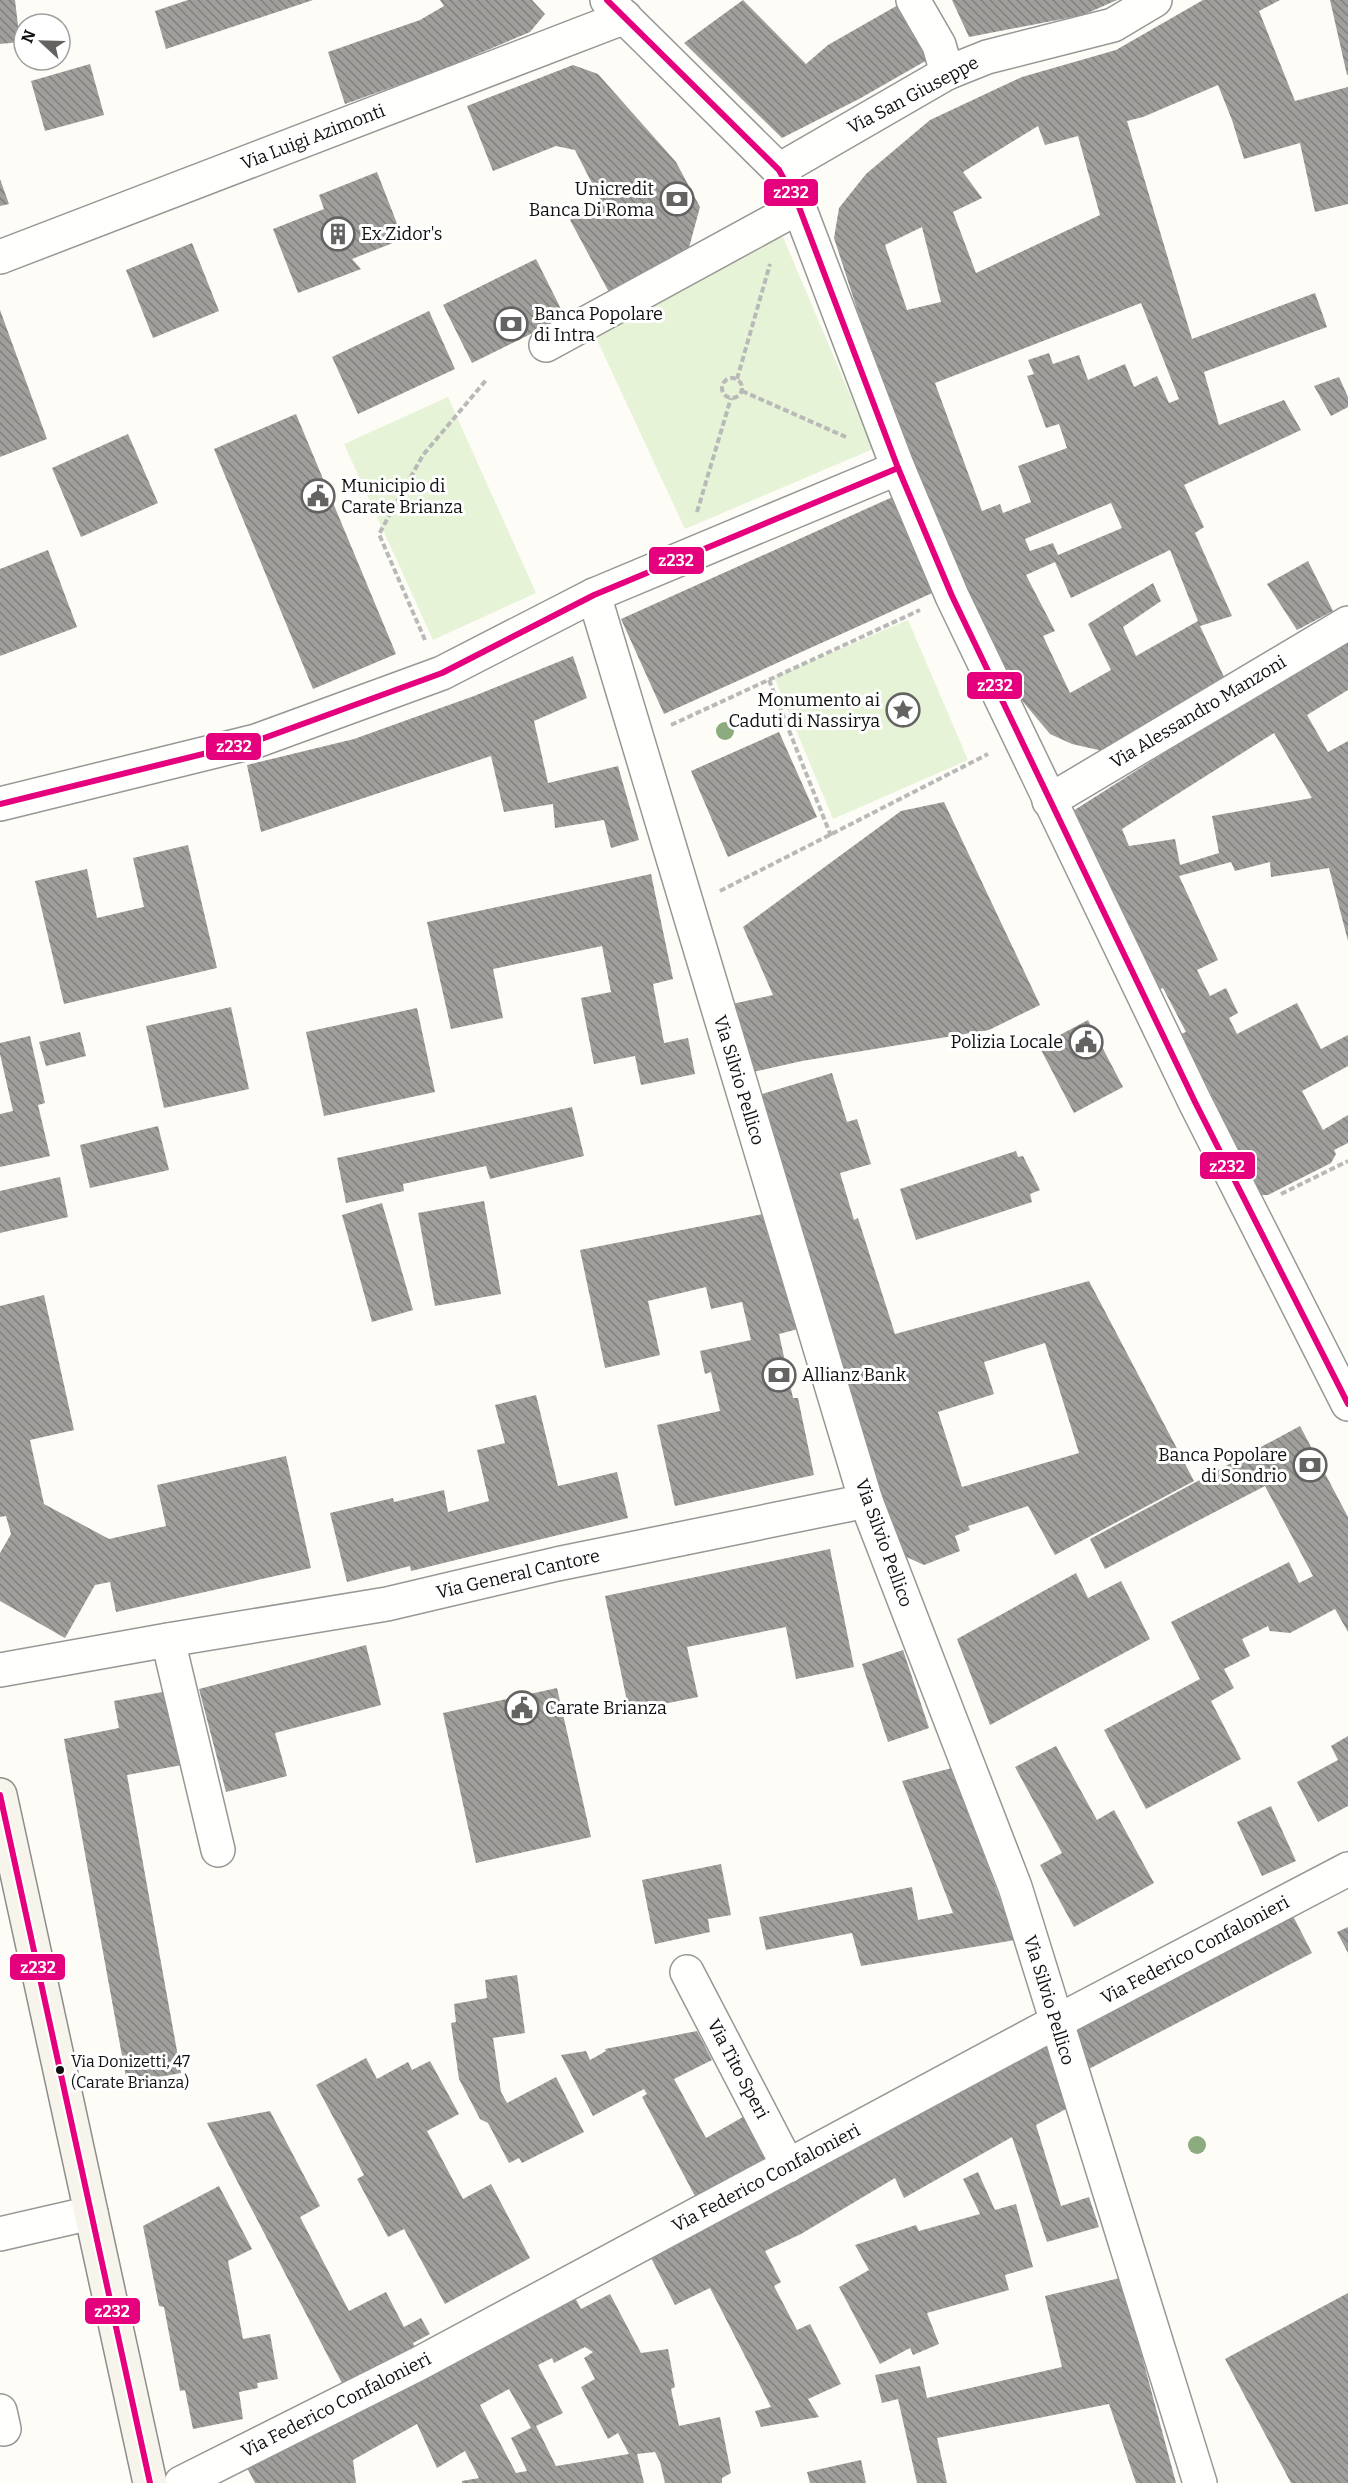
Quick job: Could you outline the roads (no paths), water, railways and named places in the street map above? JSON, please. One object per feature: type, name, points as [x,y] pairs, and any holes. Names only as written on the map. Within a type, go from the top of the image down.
[{"type":"street","points":[[914,0],[939,45],[946,73]]},
{"type":"street","name":"Via San Giuseppe","points":[[779,170],[946,73],[987,57],[1113,25],[1155,0]]},
{"type":"street","points":[[616,9],[779,170],[792,211],[952,596],[1018,738],[1249,1210],[1348,1404]]},
{"type":"street","name":"Via Luigi Azimonti","points":[[0,257],[616,9]]},
{"type":"street","points":[[546,345],[792,211]]},
{"type":"street","points":[[0,804],[256,741],[442,673],[594,595],[898,468]]},
{"type":"street","name":"Via Silvio Pellico","points":[[594,595],[866,1501],[1015,1887],[1200,2483]]},
{"type":"street","name":"Via Alessandro Manzoni","points":[[1049,801],[1348,623]]},
{"type":"street","name":"Via General Cantore","points":[[0,1670],[387,1604],[557,1564],[866,1501]]},
{"type":"street","points":[[168,1640],[218,1850]]},
{"type":"street","points":[[0,1795],[150,2483]]},
{"type":"street","name":"Via Federico Confalonieri","points":[[181,2483],[418,2364],[1056,2022],[1348,1869]]},
{"type":"street","name":"Via Tito Speri","points":[[687,1972],[788,2166]]},
{"type":"street","points":[[0,2234],[91,2213]]},
{"type":"place","name":"Unicredit Banca Di Roma","points":[[677,199]]},
{"type":"place","name":"Ex Zidor's","points":[[338,234]]},
{"type":"place","name":"Banca Popolare di Intra","points":[[511,324]]},
{"type":"place","name":"Municipio di Carate Brianza","points":[[318,496]]},
{"type":"place","name":"Monumento ai Caduti di Nassirya","points":[[903,710]]},
{"type":"place","name":"Polizia Locale","points":[[1086,1042]]},
{"type":"place","name":"Allianz Bank","points":[[779,1375]]},
{"type":"place","name":"Banca Popolare di Sondrio","points":[[1310,1465]]},
{"type":"place","name":"Carate Brianza","points":[[522,1708]]},
{"type":"place","name":"Via Donizetti, 47 (Carate Brianza)","points":[[60,2070]]}]
